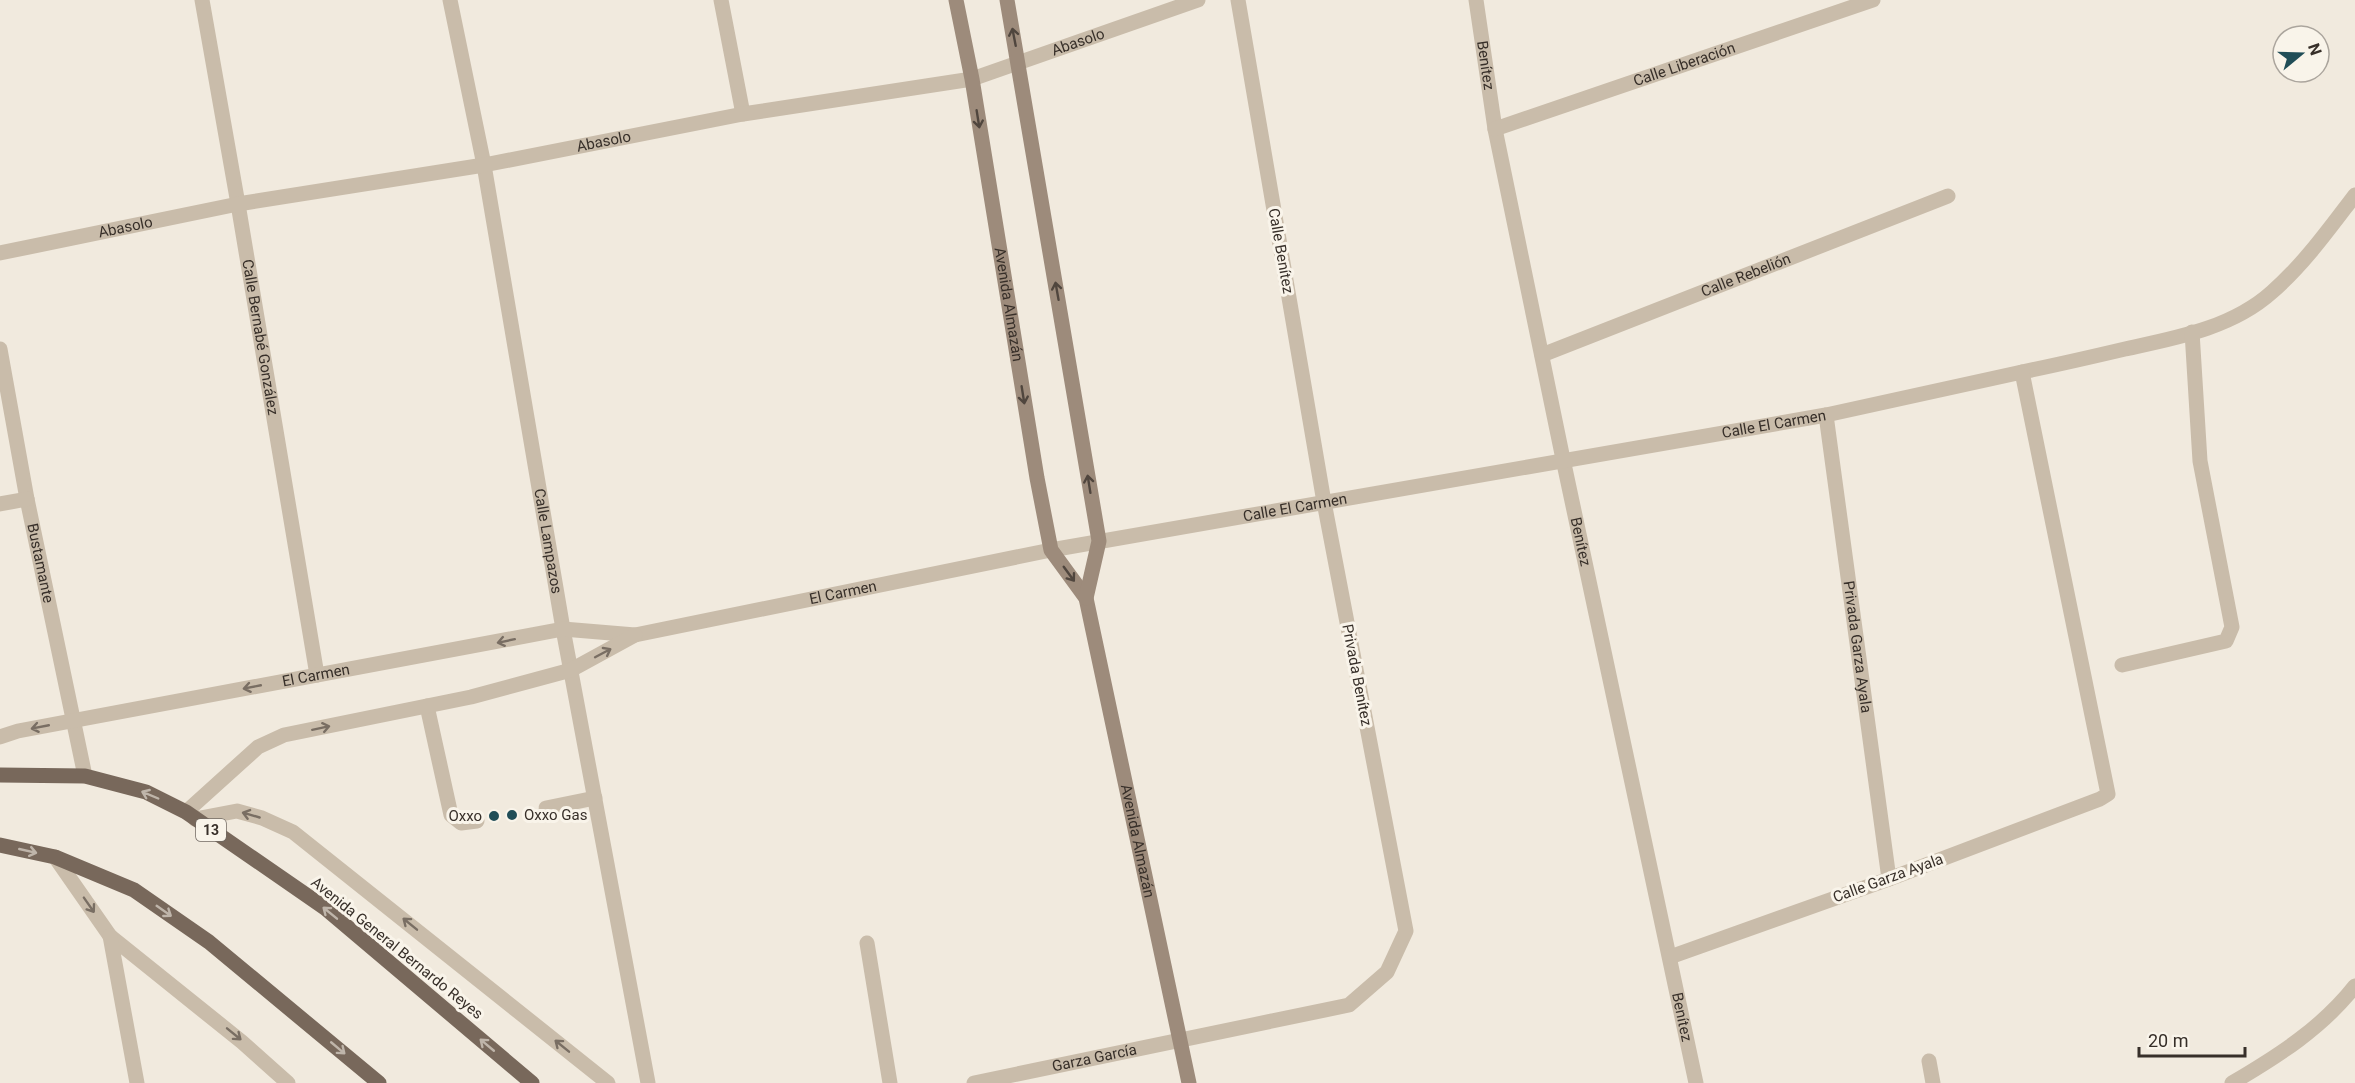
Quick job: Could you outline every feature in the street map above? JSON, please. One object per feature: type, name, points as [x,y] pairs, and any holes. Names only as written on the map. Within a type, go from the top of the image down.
[{"type":"main road","name":"Avenida Almazán","points":[[956,0],[972,80],[1037,478],[1051,550],[1086,598],[1189,1083]]},
{"type":"main road","name":"Avenida Almazán","points":[[1007,0],[1099,542],[1086,598]]},
{"type":"main road","name":"Avenida General Bernardo Reyes","points":[[0,775],[85,776],[146,792],[191,816],[325,908],[532,1083]]},
{"type":"main road","points":[[0,845],[56,857],[135,890],[209,942],[379,1083]]},
{"type":"street","name":"Calle Bernabé González","points":[[202,0],[317,675]]},
{"type":"street","name":"Calle Lampazos","points":[[450,0],[484,165],[563,629],[648,1083]]},
{"type":"street","points":[[721,0],[744,114]]},
{"type":"street","name":"Abasolo","points":[[0,253],[238,204],[484,165],[744,114],[972,80],[1198,0]]},
{"type":"street","name":"Calle Benítez","points":[[1238,0],[1324,502]]},
{"type":"street","name":"Benítez","points":[[1476,0],[1495,129],[1696,1083]]},
{"type":"street","name":"Calle Liberación","points":[[1495,129],[1873,0]]},
{"type":"street","name":"Calle El Carmen","points":[[1051,550],[1826,415],[2022,372],[2222,324],[2246,311],[2271,293],[2307,256],[2355,195]]},
{"type":"street","name":"Calle Rebelión","points":[[1542,355],[1948,196]]},
{"type":"street","points":[[2122,665],[2226,641],[2232,627],[2200,461],[2192,332]]},
{"type":"street","name":"Bustamante","points":[[0,349],[27,499],[85,776]]},
{"type":"street","name":"Calle Garza Ayala","points":[[1670,957],[1888,879],[2106,796],[2108,787],[2022,372]]},
{"type":"street","name":"Privada Garza Ayala","points":[[1826,415],[1888,879]]},
{"type":"street","points":[[0,504],[27,499]]},
{"type":"street","name":"Privada Benítez","points":[[1179,1039],[1349,1005],[1387,972],[1406,931],[1324,502]]},
{"type":"street","name":"El Carmen","points":[[0,738],[18,731],[563,629],[635,635],[1051,550]]},
{"type":"street","name":"El Carmen","points":[[191,816],[237,765],[258,747],[284,735],[471,697],[571,670],[635,635]]},
{"type":"street","points":[[427,706],[451,815],[461,823],[477,821]]},
{"type":"street","points":[[546,808],[595,798]]},
{"type":"street","points":[[191,816],[237,811],[262,818],[293,832],[608,1083]]},
{"type":"street","points":[[56,857],[110,936],[242,1042],[288,1083]]},
{"type":"street","points":[[110,936],[137,1083]]},
{"type":"street","points":[[867,943],[890,1083]]},
{"type":"street","points":[[2232,1083],[2283,1052],[2323,1021],[2355,986]]},
{"type":"street","name":"Garza García","points":[[974,1083],[1179,1039]]},
{"type":"street","points":[[1929,1061],[1933,1083]]},
{"type":"place","name":"Oxxo Gas","points":[[512,815]]},
{"type":"place","name":"Oxxo","points":[[494,816]]}]
